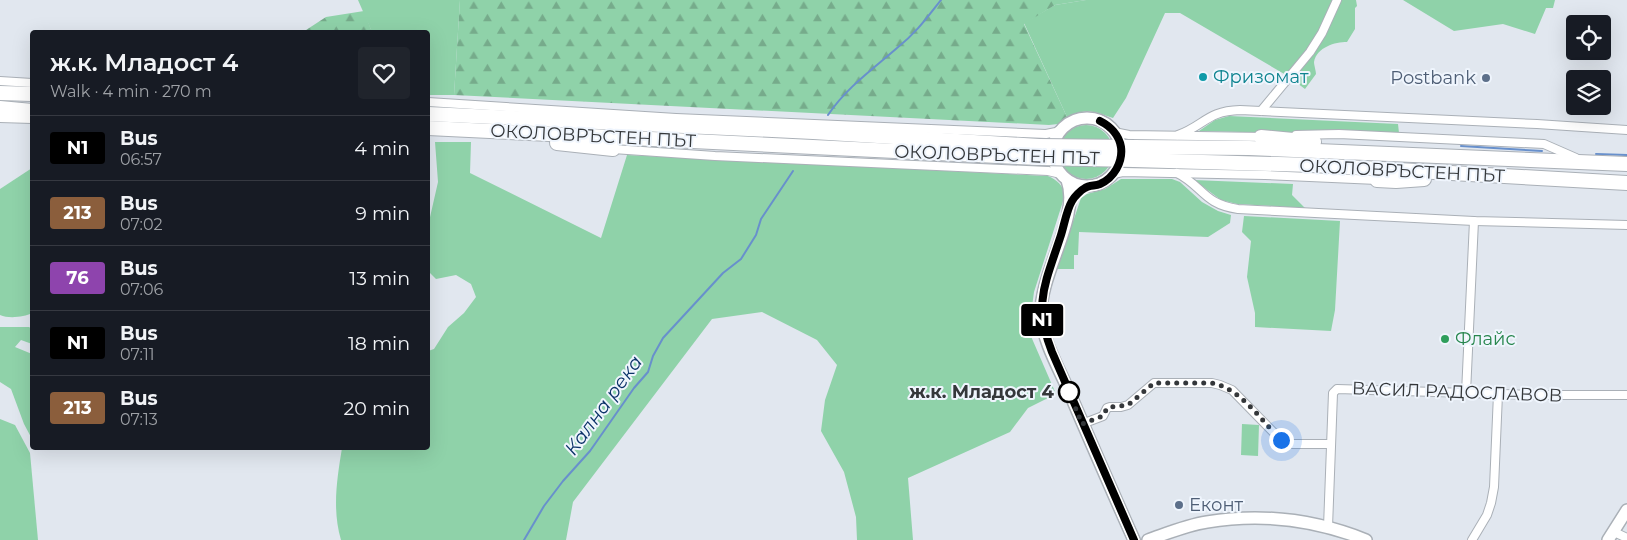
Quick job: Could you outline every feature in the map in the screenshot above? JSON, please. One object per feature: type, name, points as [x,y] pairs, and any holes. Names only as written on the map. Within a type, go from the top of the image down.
[{"type":"highway","points":[[0,92],[30,94]]},
{"type":"highway","points":[[0,108],[30,111]]},
{"type":"highway","name":"ОКОЛОВРЪСТЕН ПЪТ","points":[[430,114],[731,128],[1039,152]]},
{"type":"highway","points":[[0,116],[17,119]]},
{"type":"highway","points":[[606,122],[643,116]]},
{"type":"highway","points":[[697,118],[731,128]]},
{"type":"highway","name":"ОКОЛОВРЪСТЕН ПЪТ","points":[[430,130],[1134,154],[1311,166],[1627,183]]},
{"type":"highway","points":[[502,132],[534,140],[613,150]]},
{"type":"highway","points":[[1261,137],[1341,144],[1419,156]]},
{"type":"highway","name":"ОКОЛОВРЪСТЕН ПЪТ","points":[[1134,154],[1258,149],[1627,164]]},
{"type":"highway","points":[[1378,180],[1396,181],[1482,175]]},
{"type":"street","points":[[1261,111],[1310,52],[1322,33],[1337,0]]},
{"type":"street","points":[[0,81],[30,83]]},
{"type":"street","name":"ОКОЛОВРЪСТЕН ПЪТ","points":[[430,102],[643,116],[1046,134],[1053,133],[1065,126]]},
{"type":"street","points":[[1175,136],[1214,114],[1240,110],[1627,130]]},
{"type":"street","points":[[17,119],[30,120]]},
{"type":"street","points":[[613,150],[1048,170],[1064,177],[1080,186],[1087,186],[1104,182],[1113,174],[1119,164],[1121,153],[1120,142],[1114,132],[1105,124],[1094,119],[1076,120],[1065,126],[1056,138],[1053,154],[1054,161],[1064,177],[1071,202]]},
{"type":"street","points":[[1114,132],[1129,135],[1261,137],[1324,134],[1544,144],[1585,162]]},
{"type":"street","points":[[1113,174],[1123,172],[1176,173],[1378,180]]},
{"type":"street","points":[[1176,173],[1212,202],[1229,208],[1474,221],[1627,225]]},
{"type":"street","points":[[1087,186],[1071,202],[1045,284],[1041,304],[1041,317],[1047,341],[1134,540]]},
{"type":"street","points":[[1466,393],[1474,221]]},
{"type":"street","points":[[1082,424],[1103,416],[1107,408],[1128,405],[1154,383],[1212,383],[1232,390],[1281,440],[1293,444],[1331,444]]},
{"type":"street","name":"ВАСИЛ РАДОСЛАВОВ","points":[[1328,527],[1333,393],[1337,389],[1567,396],[1627,395]]},
{"type":"street","points":[[1472,540],[1487,515],[1494,488],[1498,394]]},
{"type":"street","points":[[1627,510],[1611,536],[1627,538]]},
{"type":"street","points":[[1148,540],[1187,526],[1228,519],[1282,519],[1328,527],[1366,540]]},
{"type":"green space","points":[[358,0],[460,0],[454,95],[430,95],[430,30],[371,30]]},
{"type":"green space","points":[[460,0],[1086,0],[1055,5],[1024,24],[1067,117],[1058,124],[1049,125],[454,95]]},
{"type":"green space","points":[[1086,0],[1335,0],[1314,40],[1286,75],[1180,13],[1165,13],[1126,98],[1113,118],[1090,112],[1080,112],[1067,117],[1024,23],[1055,5]]},
{"type":"green space","points":[[1341,0],[1356,0],[1355,29],[1347,42],[1332,44],[1319,53],[1314,62],[1316,74],[1305,89],[1293,80],[1326,34]]},
{"type":"green space","points":[[1403,0],[1555,0],[1553,8],[1546,8],[1535,34],[1503,24],[1454,31]]},
{"type":"green space","points":[[364,11],[371,30],[306,30],[326,17]]},
{"type":"green space","points":[[1229,116],[1398,124],[1399,133],[1324,130],[1277,133],[1199,131],[1215,120]]},
{"type":"green space","points":[[1086,125],[1096,127],[1105,133],[1111,142],[1113,152],[1111,162],[1105,171],[1096,177],[1086,179],[1076,177],[1067,171],[1061,162],[1059,152],[1061,142],[1067,133],[1076,127]]},
{"type":"green space","points":[[435,142],[471,142],[470,173],[601,238],[627,155],[1048,176],[1059,183],[1065,195],[1034,292],[1032,307],[1037,331],[1030,334],[1056,394],[1028,408],[1010,432],[908,478],[913,540],[857,540],[856,517],[844,472],[821,431],[825,400],[837,365],[817,340],[762,312],[712,319],[573,502],[566,540],[341,540],[336,505],[342,450],[430,450],[430,350],[434,349],[448,327],[464,313],[476,297],[471,284],[456,275],[436,279],[430,273],[430,217],[438,182]]},
{"type":"green space","points":[[30,169],[30,314],[25,316],[8,317],[0,315],[0,189]]},
{"type":"green space","points":[[1121,179],[1172,179],[1180,182],[1202,202],[1218,211],[1231,215],[1230,223],[1208,237],[1079,232],[1078,255],[1074,255],[1074,269],[1057,269],[1081,198],[1087,194],[1105,189]]},
{"type":"green space","points":[[1194,180],[1293,184],[1292,195],[1305,208],[1237,204],[1221,200]]},
{"type":"green space","points":[[1244,216],[1340,221],[1335,310],[1331,331],[1255,327],[1255,313],[1247,277],[1251,241],[1242,232]]},
{"type":"green space","points":[[0,327],[29,327],[30,343],[21,340],[15,347],[30,353],[30,435],[11,389],[0,382]]},
{"type":"green space","points":[[0,419],[15,425],[30,453],[38,540],[0,540]]},
{"type":"green space","points":[[1242,424],[1259,425],[1258,456],[1241,455]]},
{"type":"waterway","name":"Кална река","points":[[828,115],[851,87],[904,42],[941,0]]},
{"type":"waterway","points":[[1461,146],[1542,151]]},
{"type":"waterway","points":[[1596,154],[1627,155]]},
{"type":"waterway","name":"Кална река","points":[[524,540],[544,506],[590,451],[634,388],[648,372],[653,356],[663,338],[723,273],[741,259],[756,235],[761,219],[793,171]]},
{"type":"bus line","name":"N1","points":[[1100,121],[1109,126],[1120,142],[1119,164],[1113,174],[1104,182],[1087,186],[1071,202],[1045,284],[1041,304],[1041,317],[1047,341],[1134,540]]},
{"type":"place","name":"Фризомат","points":[[1203,77]]},
{"type":"place","name":"Postbank","points":[[1486,78]]},
{"type":"place","name":"Флайс","points":[[1445,339]]},
{"type":"place","name":"ж.к. Младост 4","points":[[1069,392]]},
{"type":"place","name":"Еконт","points":[[1179,505]]},
{"type":"route","points":[[1069,392],[1082,424],[1103,416],[1107,408],[1128,405],[1154,383],[1212,383],[1232,390],[1281,440]]}]
